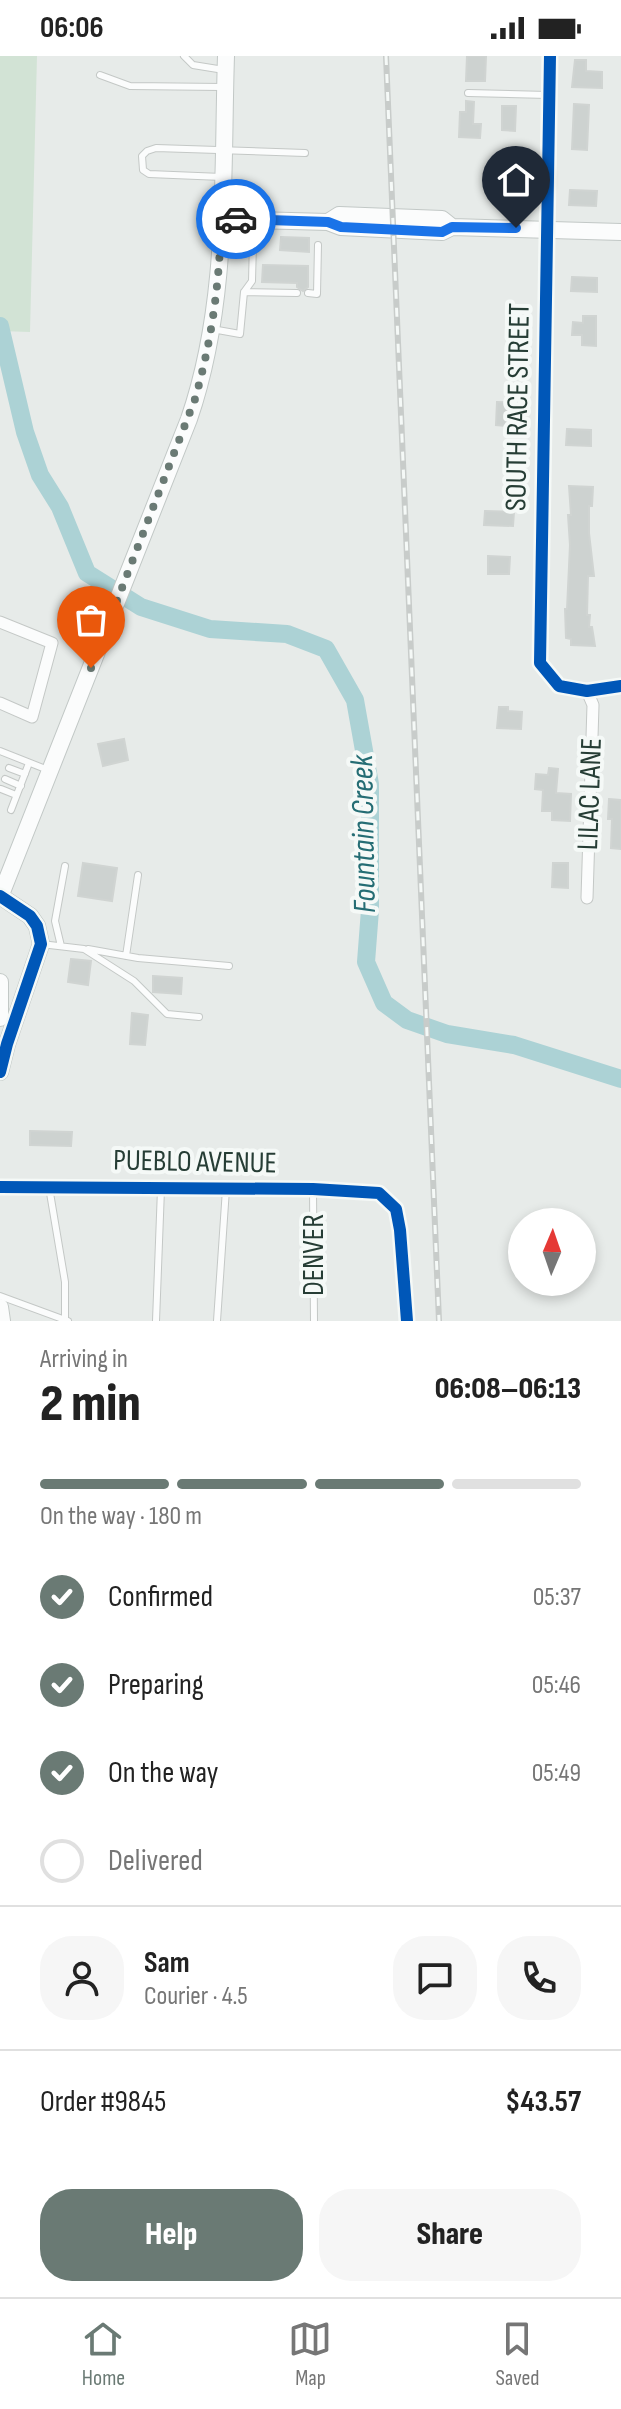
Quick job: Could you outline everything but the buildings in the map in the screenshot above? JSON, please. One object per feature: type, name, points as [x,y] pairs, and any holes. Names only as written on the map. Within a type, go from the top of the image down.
[{"type":"main road","points":[[0,1072],[41,944],[37,926],[30,916],[0,897],[189,419],[201,380],[219,273],[226,71]]},
{"type":"main road","points":[[221,219],[328,222],[341,227],[442,232],[452,227],[621,232]]},
{"type":"main road","points":[[0,859],[24,836]]},
{"type":"main road","points":[[0,982],[0,1018]]},
{"type":"main road","points":[[0,1307],[2,1321]]},
{"type":"street","name":"SOUTH RACE STREET","points":[[550,56],[540,663],[559,686],[587,691]]},
{"type":"street","points":[[0,622],[52,643],[32,717],[0,703]]},
{"type":"street","points":[[587,691],[621,686]]},
{"type":"street","name":"LILAC LANE","points":[[587,691],[593,705],[587,898]]},
{"type":"street","name":"PUEBLO AVENUE","points":[[0,1187],[313,1189],[379,1193],[396,1209],[407,1321]]},
{"type":"lane","points":[[184,56],[193,65],[226,71]]},
{"type":"lane","points":[[100,75],[130,86],[226,71]]},
{"type":"lane","points":[[468,93],[550,96]]},
{"type":"lane","points":[[222,177],[163,176],[143,170],[141,163],[147,151],[156,148],[305,153]]},
{"type":"lane","points":[[212,329],[240,334],[244,292],[252,281],[253,242]]},
{"type":"lane","points":[[308,293],[317,294],[318,245]]},
{"type":"lane","points":[[244,292],[297,293]]},
{"type":"lane","points":[[0,751],[48,770]]},
{"type":"lane","points":[[11,810],[29,763]]},
{"type":"lane","points":[[9,768],[25,774]]},
{"type":"lane","points":[[5,779],[21,786]]},
{"type":"lane","points":[[1,789],[16,795]]},
{"type":"lane","points":[[61,946],[55,921],[65,866]]},
{"type":"lane","points":[[126,956],[138,875]]},
{"type":"lane","points":[[41,944],[229,966]]},
{"type":"lane","points":[[84,949],[134,981],[167,1014],[199,1017]]},
{"type":"lane","points":[[0,1296],[66,1321],[65,1282],[49,1187]]},
{"type":"lane","points":[[156,1321],[161,1188]]},
{"type":"lane","points":[[217,1321],[226,1189]]},
{"type":"lane","name":"DENVER","points":[[313,1189],[314,1321]]},
{"type":"green space","points":[[0,56],[37,56],[30,332],[0,331]]},
{"type":"waterway","name":"Fountain Creek","points":[[0,326],[25,432],[40,475],[60,507],[87,573],[141,607],[210,629],[287,634],[326,649],[355,700],[370,784],[370,910],[366,962],[384,1003],[407,1020],[447,1034],[514,1045],[621,1079]]},
{"type":"railway","points":[[386,56],[439,1321]]},
{"type":"cycle path","points":[[550,56],[540,663],[559,686],[587,691],[621,686]]},
{"type":"cycle path","points":[[0,896],[30,916],[37,926],[41,944],[0,1072]]},
{"type":"cycle path","points":[[0,1187],[313,1189],[379,1193],[396,1209],[407,1321]]},
{"type":"way so far","points":[[91,668],[189,419],[206,359],[216,301],[221,219],[236,219]]},
{"type":"route","points":[[236,219],[328,222],[341,227],[442,232],[452,227],[516,228]]}]
